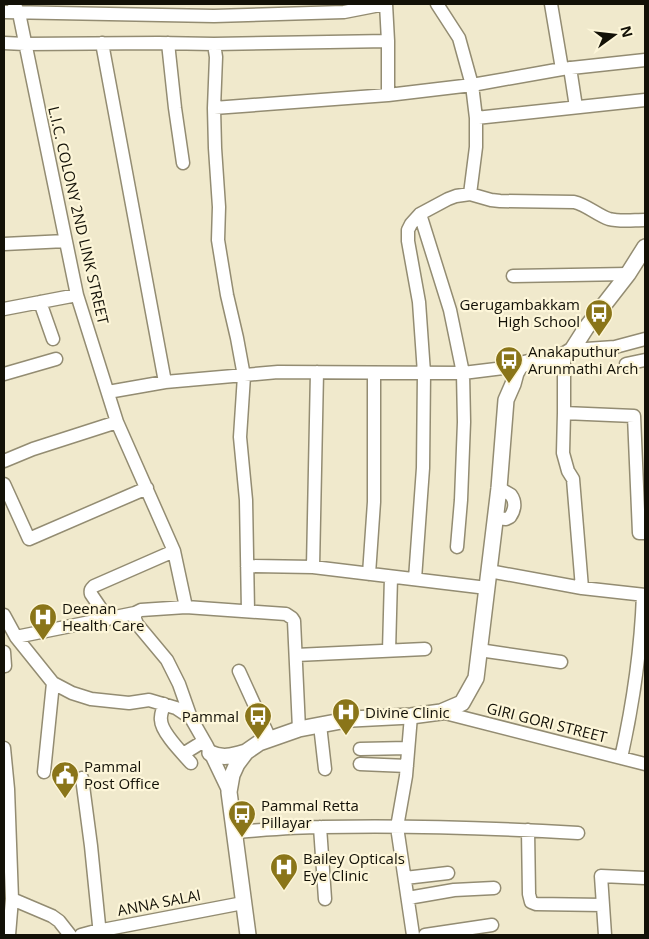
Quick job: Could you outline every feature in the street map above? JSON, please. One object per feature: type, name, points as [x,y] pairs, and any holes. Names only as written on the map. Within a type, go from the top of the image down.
[{"type":"main road","points":[[248,935],[229,792],[232,775],[237,764],[246,752],[259,743],[299,729],[352,719],[411,716],[441,712],[462,703],[476,678],[500,488],[506,400],[516,373],[520,366],[526,363],[568,353],[644,251]]},
{"type":"main road","points":[[207,747],[218,757],[246,752]]},
{"type":"street","points":[[4,12],[17,8],[224,16],[344,12],[385,4],[388,41],[388,95]]},
{"type":"street","points":[[437,4],[459,38],[472,85],[476,118],[476,147],[470,194]]},
{"type":"street","points":[[551,4],[576,107]]},
{"type":"street","name":"L.I.C. COLONY 2ND LINK STREET","points":[[17,8],[77,295],[117,422],[174,551],[186,607]]},
{"type":"street","points":[[4,42],[25,44],[214,44],[388,41]]},
{"type":"street","points":[[168,43],[183,163]]},
{"type":"street","points":[[102,44],[165,382]]},
{"type":"street","points":[[214,44],[216,57],[214,108],[219,207],[218,240],[244,376],[240,437],[246,500],[248,611]]},
{"type":"street","points":[[214,108],[388,95],[472,85],[566,69],[645,60]]},
{"type":"street","points":[[476,118],[645,100]]},
{"type":"street","points":[[415,580],[423,468],[424,373],[419,302],[408,241],[408,230],[411,224],[420,214],[448,199],[470,194],[500,201],[574,202],[610,219],[645,220]]},
{"type":"street","points":[[420,214],[450,310],[463,373],[462,490],[457,547]]},
{"type":"street","points":[[4,244],[66,241]]},
{"type":"street","points":[[513,276],[628,274]]},
{"type":"street","points":[[4,309],[77,295]]},
{"type":"street","points":[[40,302],[52,339]]},
{"type":"street","points":[[582,588],[573,479],[562,454],[568,353],[615,347],[637,342],[645,338]]},
{"type":"street","points":[[4,374],[56,359]]},
{"type":"street","points":[[626,364],[645,360]]},
{"type":"street","points":[[108,392],[165,382],[278,372],[463,373],[520,366]]},
{"type":"street","points":[[313,568],[317,372]]},
{"type":"street","points":[[369,574],[374,502],[374,373]]},
{"type":"street","points":[[564,413],[640,415],[639,533],[645,533]]},
{"type":"street","points":[[4,461],[117,422]]},
{"type":"street","points":[[4,484],[29,539],[147,488]]},
{"type":"street","points":[[108,620],[91,594],[91,589],[174,551]]},
{"type":"street","points":[[247,566],[313,568],[487,588]]},
{"type":"street","points":[[489,571],[582,588],[644,595],[644,625],[621,758]]},
{"type":"street","points":[[389,650],[391,577]]},
{"type":"street","points":[[16,637],[108,620],[141,610],[186,607],[286,614],[294,621],[299,729]]},
{"type":"street","points":[[135,613],[137,624],[167,660],[179,684],[191,718],[229,792]]},
{"type":"street","points":[[5,622],[53,683],[72,693],[91,700],[129,703],[149,700],[176,708],[191,718]]},
{"type":"street","points":[[296,655],[425,648]]},
{"type":"street","points":[[480,650],[561,662]]},
{"type":"street","points":[[4,652],[4,666]]},
{"type":"street","points":[[239,671],[270,739]]},
{"type":"street","points":[[44,772],[53,683]]},
{"type":"street","points":[[164,704],[160,719],[161,723],[166,733],[187,759],[207,747]]},
{"type":"street","name":"GIRI GORI STREET","points":[[441,712],[645,764]]},
{"type":"street","points":[[411,716],[406,776],[397,827],[413,935]]},
{"type":"street","points":[[320,725],[325,769]]},
{"type":"street","points":[[4,748],[8,789],[12,898],[9,935]]},
{"type":"street","points":[[360,749],[408,748]]},
{"type":"street","points":[[360,764],[407,766]]},
{"type":"street","points":[[82,778],[91,846],[99,933]]},
{"type":"street","points":[[320,827],[325,899]]},
{"type":"street","points":[[234,832],[320,827],[397,827],[578,833]]},
{"type":"street","points":[[528,830],[529,894],[531,902],[536,904],[603,905]]},
{"type":"street","points":[[405,878],[448,873]]},
{"type":"street","points":[[605,935],[601,876],[645,878]]},
{"type":"street","points":[[408,898],[454,890],[494,888]]},
{"type":"street","points":[[12,898],[52,916],[59,921],[70,935]]},
{"type":"street","name":"ANNA SALAI","points":[[81,935],[137,929],[243,903]]},
{"type":"street","points":[[426,935],[492,925]]},
{"type":"place","name":"Gerugambakkam High School","points":[[599,337]]},
{"type":"place","name":"Anakaputhur Arunmathi Arch","points":[[509,384]]},
{"type":"place","name":"Deenan Health Care","points":[[43,641]]},
{"type":"place","name":"Divine Clinic","points":[[346,736]]},
{"type":"place","name":"Pammal","points":[[258,740]]},
{"type":"place","name":"Pammal Post Office","points":[[65,799]]},
{"type":"place","name":"Pammal Retta Pillayar","points":[[242,838]]},
{"type":"place","name":"Bailey Opticals Eye Clinic","points":[[284,891]]}]
